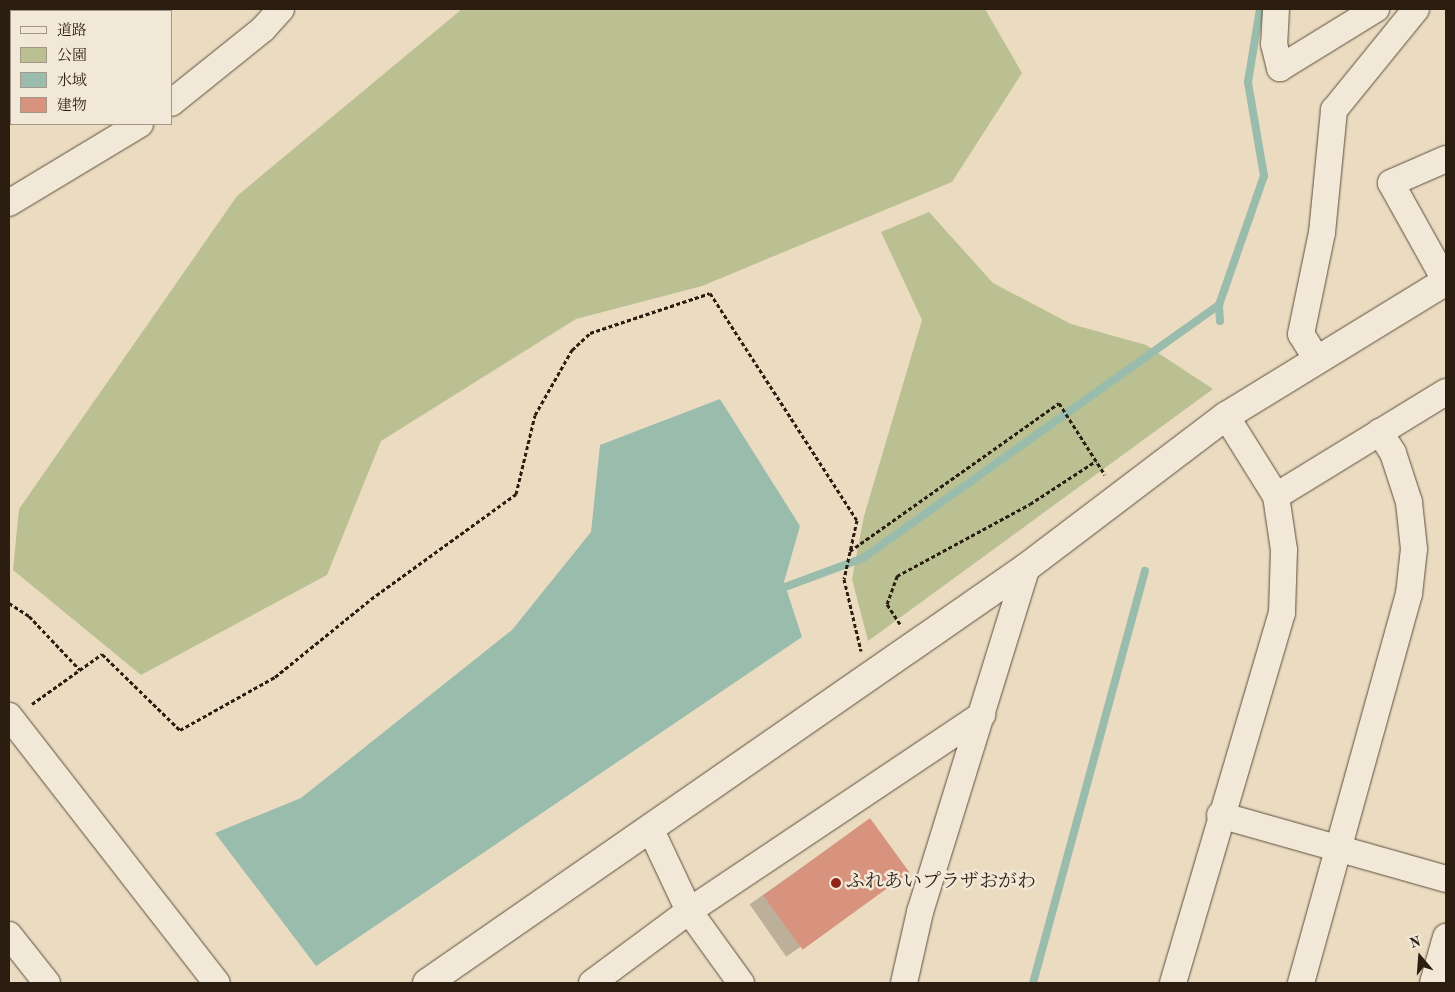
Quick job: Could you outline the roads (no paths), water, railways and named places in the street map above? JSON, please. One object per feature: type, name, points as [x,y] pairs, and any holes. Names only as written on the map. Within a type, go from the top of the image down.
[{"type":"street","points":[[172,102],[263,30],[281,9]]},
{"type":"street","points":[[1276,9],[1274,44],[1280,68],[1376,9]]},
{"type":"street","points":[[1316,358],[1301,334],[1322,233],[1334,110],[1416,9]]},
{"type":"street","points":[[9,203],[138,125]]},
{"type":"street","points":[[427,983],[1027,567],[1226,416],[1316,358],[1446,281],[1391,183],[1446,159]]},
{"type":"street","points":[[1276,496],[1446,392]]},
{"type":"street","points":[[1173,983],[1220,815],[1282,613],[1284,550],[1276,496],[1226,416]]},
{"type":"street","points":[[1301,983],[1340,849],[1409,594],[1414,548],[1409,502],[1393,453],[1380,432]]},
{"type":"street","points":[[904,983],[920,912],[1027,567]]},
{"type":"street","points":[[592,983],[689,911],[982,715]]},
{"type":"street","points":[[10,718],[217,983]]},
{"type":"street","points":[[1220,815],[1446,879]]},
{"type":"street","points":[[650,828],[689,911],[741,983]]},
{"type":"street","points":[[9,935],[47,983]]},
{"type":"street","points":[[1433,983],[1446,938]]},
{"type":"water","points":[[720,399],[800,526],[784,582],[802,637],[316,966],[215,833],[301,798],[512,630],[591,532],[600,445]]},
{"type":"waterway","points":[[1220,321],[1219,305],[1264,176],[1248,82],[1260,9]]},
{"type":"waterway","points":[[777,590],[863,558],[1219,305]]},
{"type":"waterway","points":[[1033,983],[1145,571]]},
{"type":"place","name":"ふれあいプラザおがわ","points":[[836,883]]}]
